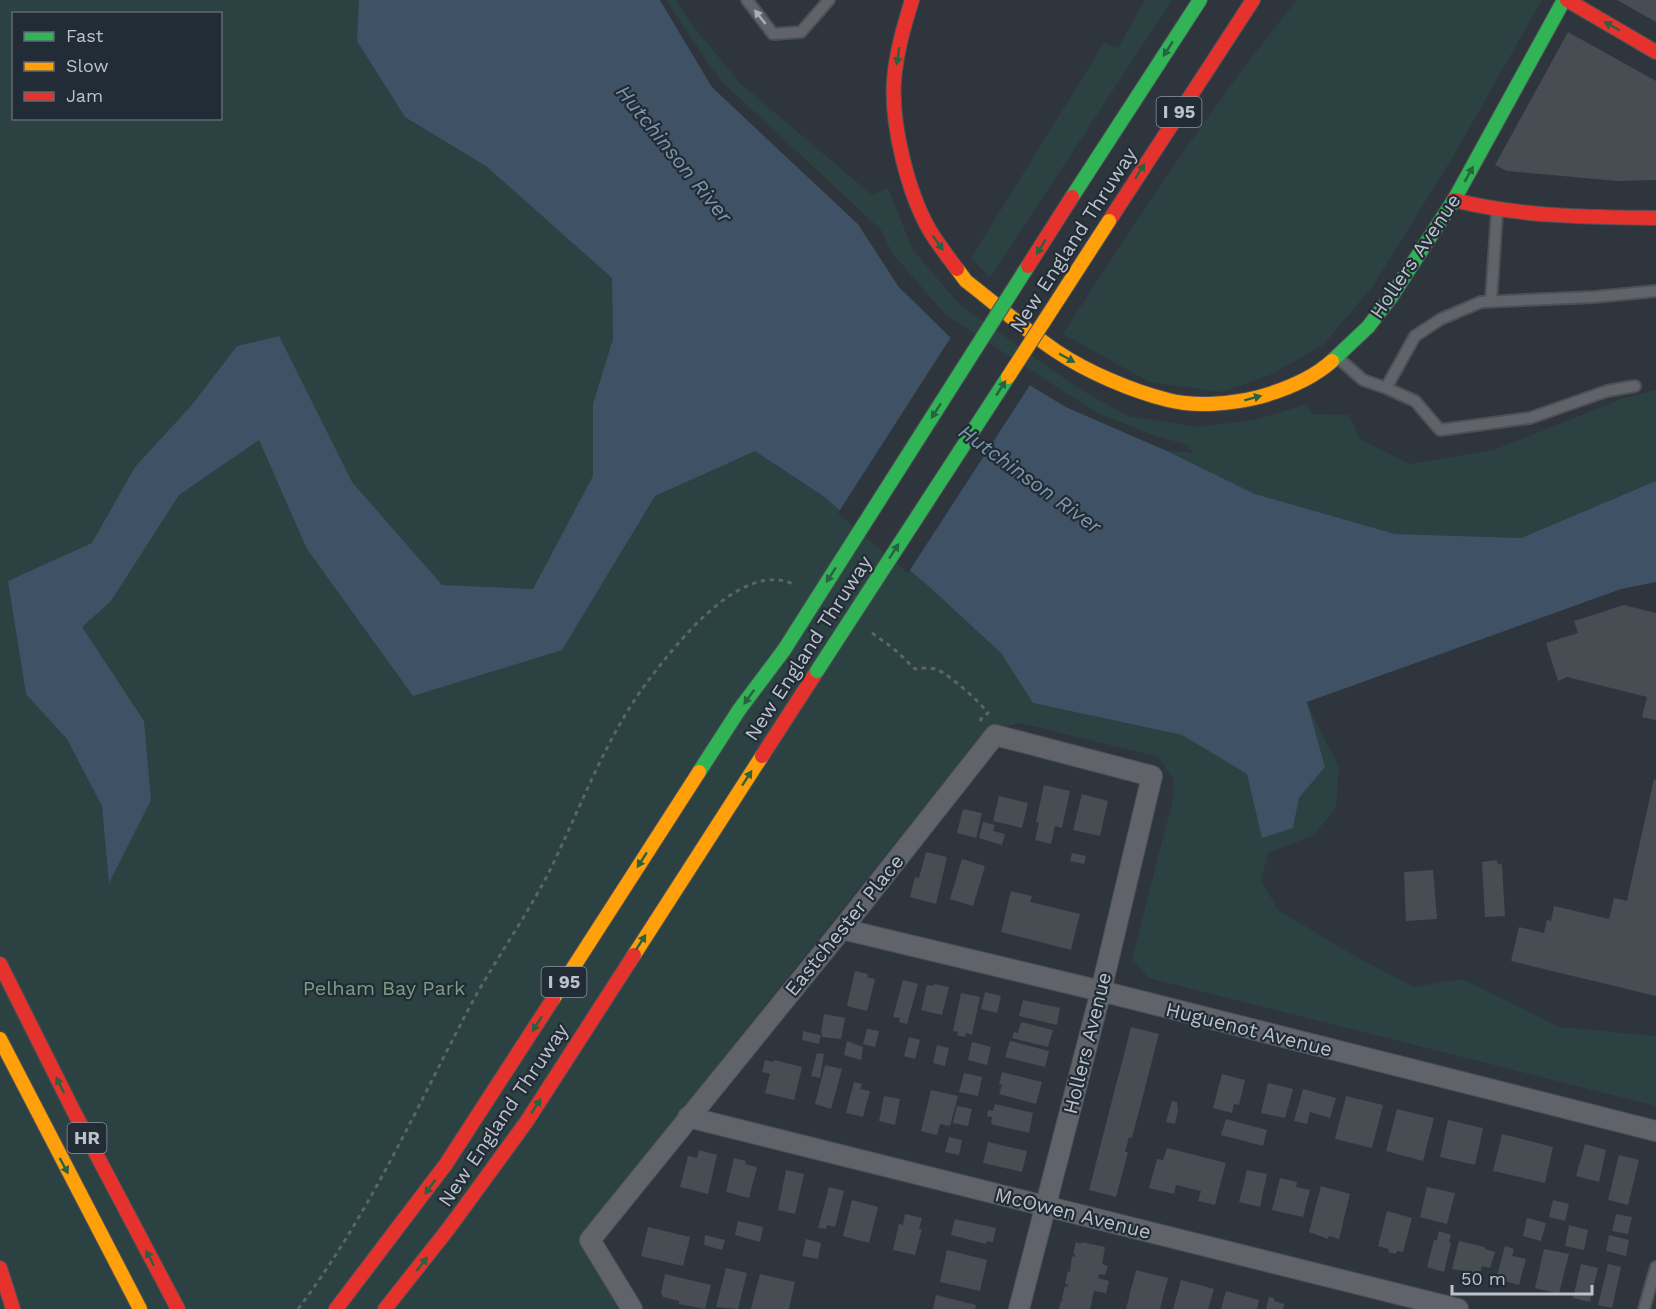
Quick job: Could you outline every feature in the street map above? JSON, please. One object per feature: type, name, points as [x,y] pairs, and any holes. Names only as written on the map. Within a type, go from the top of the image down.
[{"type":"main road","name":"Hollers Avenue","points":[[912,0],[901,38],[894,82],[897,134],[912,191],[930,231],[966,281],[1056,351],[1093,371],[1125,386],[1170,401],[1220,405],[1278,392],[1299,382],[1337,356],[1368,327],[1391,297],[1454,200],[1565,0]]},
{"type":"main road","name":"New England Thruway","points":[[336,1309],[446,1164],[739,711],[784,650],[1200,0]]},
{"type":"main road","points":[[1565,0],[1656,52]]},
{"type":"main road","name":"New England Thruway","points":[[385,1309],[449,1228],[526,1121],[1253,1]]},
{"type":"main road","points":[[1454,200],[1480,208],[1497,210],[1656,218]]},
{"type":"main road","name":"HR","points":[[0,964],[85,1135],[178,1309]]},
{"type":"main road","name":"HR","points":[[0,1039],[140,1309]]},
{"type":"main road","points":[[0,1268],[13,1309]]},
{"type":"street","name":"Eastchester Place","points":[[632,1309],[590,1240],[995,735],[1152,776]]},
{"type":"street","name":"Hollers Avenue","points":[[1019,1309],[1101,991],[1152,776]]},
{"type":"street","name":"Huguenot Avenue","points":[[842,928],[1656,1131]]},
{"type":"street","name":"McOwen Avenue","points":[[688,1117],[1458,1309]]},
{"type":"lane","points":[[747,0],[773,34],[801,32],[829,0]]},
{"type":"lane","points":[[1491,301],[1497,210]]},
{"type":"lane","points":[[1386,388],[1415,336],[1451,315],[1481,302],[1594,297],[1656,291]]},
{"type":"lane","points":[[1337,356],[1363,380],[1415,401],[1440,430],[1530,418],[1606,391],[1635,386]]},
{"type":"lane","points":[[1644,1309],[1656,1267]]},
{"type":"green space","name":"Pelham Bay Park","points":[[0,0],[457,0],[755,451],[823,496],[926,584],[1001,653],[1033,703],[1182,735],[1247,774],[1293,828],[1299,798],[1325,767],[1306,702],[1339,767],[1336,807],[1314,835],[1268,853],[1261,880],[1278,910],[1353,955],[1414,987],[1462,979],[1560,1027],[1656,1036],[1656,1106],[1149,978],[1132,959],[1174,795],[1173,779],[1158,757],[1020,723],[983,733],[585,1231],[624,1309],[0,1309]]},
{"type":"green space","points":[[666,0],[676,0],[693,26],[740,83],[872,195],[888,188],[913,250],[961,306],[1081,390],[1128,416],[1197,427],[1255,420],[1307,404],[1312,414],[1349,415],[1360,439],[1410,464],[1494,450],[1627,397],[1656,390],[1656,481],[1521,538],[1395,534],[1255,494],[1165,450],[1193,453],[1187,445],[1156,436],[1097,413],[946,315],[892,253],[881,230],[719,79]]},
{"type":"green space","points":[[1145,0],[1172,0],[990,278],[971,258],[1104,43],[1118,48]]},
{"type":"green space","points":[[1297,0],[1542,0],[1454,155],[1373,286],[1324,344],[1273,374],[1221,392],[1149,382],[1063,334],[1204,122]]},
{"type":"water","name":"Hutchinson River","points":[[359,0],[660,0],[712,87],[858,224],[899,287],[949,336],[1066,407],[1165,450],[1255,494],[1395,534],[1521,538],[1656,481],[1656,582],[1621,589],[1307,702],[1325,767],[1299,798],[1293,828],[1262,838],[1247,774],[1182,735],[1033,703],[1001,653],[926,584],[823,496],[755,451],[655,496],[562,650],[413,696],[307,549],[259,440],[179,495],[111,601],[82,627],[144,721],[151,800],[109,883],[102,806],[67,739],[26,694],[8,581],[92,543],[135,467],[191,406],[237,346],[279,336],[352,482],[442,585],[533,589],[593,476],[593,404],[613,339],[612,278],[486,166],[405,117],[357,41]]},
{"type":"pier","points":[[660,0],[664,0],[714,85],[860,222],[902,285],[950,333],[1068,404],[1174,452],[1066,407],[1030,385],[908,573],[838,513],[951,337],[899,287],[858,224],[712,87]]},
{"type":"building","points":[[1617,0],[1656,0],[1656,22]]},
{"type":"building","points":[[1568,32],[1656,81],[1656,180],[1617,181],[1507,171],[1495,165]]},
{"type":"building","points":[[1624,605],[1656,613],[1656,720],[1642,717],[1647,697],[1567,677],[1558,681],[1546,643],[1578,633],[1574,621]]},
{"type":"building","points":[[1654,779],[1656,780],[1656,996],[1511,961],[1519,927],[1544,933],[1547,920],[1551,921],[1554,906],[1609,919],[1614,898],[1627,901]]},
{"type":"building","points":[[1044,785],[1070,791],[1062,828],[1055,826],[1051,844],[1035,840],[1039,823],[1036,822]]},
{"type":"building","points":[[1082,794],[1108,801],[1100,836],[1073,830]]},
{"type":"building","points":[[999,796],[1028,803],[1022,828],[993,821]]},
{"type":"building","points":[[963,809],[982,813],[976,838],[957,833]]},
{"type":"building","points":[[983,822],[995,825],[993,831],[1005,834],[1002,845],[979,838]]},
{"type":"building","points":[[926,852],[947,857],[936,904],[910,897],[915,877],[919,878]]},
{"type":"building","points":[[1072,853],[1086,856],[1084,864],[1070,861]]},
{"type":"building","points":[[962,859],[985,866],[973,906],[950,899]]},
{"type":"building","points":[[1497,860],[1497,863],[1502,865],[1505,916],[1485,917],[1482,862]]},
{"type":"building","points":[[1433,870],[1437,919],[1406,921],[1404,872]]},
{"type":"building","points":[[1011,891],[1032,896],[1030,902],[1080,914],[1071,950],[1001,932]]},
{"type":"building","points":[[855,971],[868,974],[867,977],[875,979],[867,1011],[847,1006]]},
{"type":"building","points":[[903,980],[918,984],[907,1024],[899,1022],[900,1018],[893,1017]]},
{"type":"building","points":[[934,984],[949,987],[942,1015],[921,1010],[927,985],[934,986]]},
{"type":"building","points":[[985,992],[1001,996],[997,1013],[981,1009]]},
{"type":"building","points":[[961,993],[980,997],[972,1035],[966,1033],[965,1037],[953,1031]]},
{"type":"building","points":[[1023,1000],[1060,1008],[1057,1025],[1019,1016]]},
{"type":"building","points":[[824,1014],[845,1018],[841,1039],[822,1037]]},
{"type":"building","points":[[1021,1022],[1053,1030],[1048,1047],[1012,1038],[1014,1032],[1018,1033]]},
{"type":"building","points":[[1131,1027],[1159,1034],[1132,1138],[1129,1137],[1125,1152],[1128,1152],[1116,1197],[1089,1190]]},
{"type":"building","points":[[867,1029],[879,1031],[875,1047],[863,1044]]},
{"type":"building","points":[[803,1031],[821,1035],[819,1044],[802,1040]]},
{"type":"building","points":[[909,1037],[920,1040],[915,1059],[904,1056]]},
{"type":"building","points":[[847,1041],[863,1047],[861,1060],[844,1055]]},
{"type":"building","points":[[1010,1041],[1049,1051],[1045,1067],[1005,1057]]},
{"type":"building","points":[[972,1042],[991,1047],[987,1065],[968,1060]]},
{"type":"building","points":[[937,1045],[949,1048],[945,1066],[933,1063]]},
{"type":"building","points":[[817,1053],[824,1054],[820,1078],[811,1076]]},
{"type":"building","points":[[765,1060],[802,1067],[794,1100],[765,1093],[770,1074],[762,1072]]},
{"type":"building","points":[[825,1065],[842,1069],[831,1109],[815,1104]]},
{"type":"building","points":[[1002,1072],[1042,1082],[1036,1104],[999,1094]]},
{"type":"building","points":[[964,1073],[982,1077],[978,1096],[959,1092]]},
{"type":"building","points":[[1222,1074],[1245,1080],[1239,1105],[1234,1104],[1232,1113],[1213,1108]]},
{"type":"building","points":[[854,1082],[862,1084],[860,1089],[870,1091],[863,1117],[846,1113]]},
{"type":"building","points":[[1268,1083],[1293,1089],[1285,1118],[1261,1113]]},
{"type":"building","points":[[1303,1089],[1336,1098],[1330,1118],[1310,1112],[1307,1124],[1294,1121]]},
{"type":"building","points":[[931,1090],[958,1096],[950,1126],[940,1124],[937,1135],[921,1131]]},
{"type":"building","points":[[884,1096],[900,1099],[895,1125],[879,1121]]},
{"type":"building","points":[[1346,1096],[1383,1105],[1372,1148],[1335,1139]]},
{"type":"building","points":[[1172,1101],[1177,1102],[1178,1111],[1175,1124],[1166,1122]]},
{"type":"building","points":[[995,1104],[1033,1113],[1029,1133],[991,1124],[992,1117],[987,1116],[988,1110],[993,1111]]},
{"type":"building","points":[[957,1106],[972,1109],[968,1126],[953,1123]]},
{"type":"building","points":[[1397,1109],[1434,1118],[1423,1161],[1386,1151]]},
{"type":"building","points":[[1226,1119],[1267,1130],[1263,1146],[1221,1135]]},
{"type":"building","points":[[1448,1120],[1483,1128],[1475,1165],[1440,1157]]},
{"type":"building","points":[[1502,1134],[1553,1147],[1545,1183],[1493,1171]]},
{"type":"building","points":[[949,1137],[962,1140],[959,1155],[945,1152]]},
{"type":"building","points":[[988,1142],[1027,1151],[1022,1172],[983,1163]]},
{"type":"building","points":[[1585,1144],[1606,1150],[1599,1182],[1576,1176]]},
{"type":"building","points":[[1167,1148],[1226,1163],[1215,1205],[1198,1201],[1201,1191],[1176,1185],[1174,1194],[1149,1188],[1157,1159],[1163,1160]]},
{"type":"building","points":[[699,1150],[717,1155],[708,1194],[680,1187],[688,1156],[697,1158]]},
{"type":"building","points":[[1619,1155],[1639,1160],[1628,1205],[1608,1200]]},
{"type":"building","points":[[734,1158],[757,1167],[749,1198],[726,1192]]},
{"type":"building","points":[[786,1170],[804,1174],[795,1214],[778,1210]]},
{"type":"building","points":[[1247,1170],[1267,1174],[1260,1207],[1239,1202]]},
{"type":"building","points":[[1280,1178],[1297,1182],[1296,1187],[1310,1190],[1303,1217],[1272,1210]]},
{"type":"building","points":[[1321,1186],[1350,1194],[1339,1239],[1329,1236],[1328,1239],[1309,1232]]},
{"type":"building","points":[[829,1187],[844,1191],[835,1227],[827,1225],[826,1229],[818,1228]]},
{"type":"building","points":[[1427,1187],[1455,1193],[1447,1224],[1420,1217]]},
{"type":"building","points":[[852,1200],[878,1207],[869,1243],[843,1236]]},
{"type":"building","points":[[1553,1200],[1569,1204],[1565,1221],[1549,1217]]},
{"type":"building","points":[[1387,1211],[1412,1218],[1403,1252],[1397,1251],[1396,1254],[1378,1246]]},
{"type":"building","points":[[905,1214],[922,1218],[919,1229],[922,1229],[915,1255],[893,1250],[899,1224],[903,1225]]},
{"type":"building","points":[[1616,1214],[1632,1217],[1628,1234],[1612,1231]]},
{"type":"building","points":[[1527,1218],[1546,1223],[1541,1241],[1523,1236]]},
{"type":"building","points":[[955,1219],[996,1228],[993,1242],[987,1241],[986,1244],[951,1235]]},
{"type":"building","points":[[738,1221],[763,1227],[760,1242],[735,1235]]},
{"type":"building","points":[[1569,1225],[1588,1230],[1584,1250],[1565,1246]]},
{"type":"building","points":[[648,1227],[690,1237],[683,1266],[641,1256]]},
{"type":"building","points":[[1439,1231],[1451,1235],[1444,1272],[1427,1267],[1434,1240],[1437,1240]]},
{"type":"building","points":[[705,1235],[725,1240],[722,1250],[704,1245]]},
{"type":"building","points":[[1609,1235],[1629,1240],[1626,1256],[1606,1251]]},
{"type":"building","points":[[806,1239],[821,1243],[818,1259],[802,1256]]},
{"type":"building","points":[[1459,1241],[1485,1247],[1495,1252],[1490,1268],[1482,1266],[1480,1274],[1452,1269]]},
{"type":"building","points":[[1076,1242],[1105,1247],[1102,1264],[1108,1266],[1105,1275],[1099,1274],[1098,1278],[1109,1281],[1106,1293],[1094,1291],[1090,1309],[1059,1309],[1065,1286],[1068,1287],[1068,1284],[1065,1284],[1068,1271],[1070,1272],[1072,1256],[1075,1257],[1073,1254]]},
{"type":"building","points":[[1505,1246],[1514,1249],[1512,1256],[1526,1259],[1519,1285],[1496,1279]]},
{"type":"building","points":[[1544,1249],[1569,1254],[1559,1294],[1535,1288]]},
{"type":"building","points":[[947,1250],[987,1260],[980,1291],[940,1282]]},
{"type":"building","points":[[1581,1264],[1598,1268],[1590,1302],[1573,1298]]},
{"type":"building","points":[[1608,1264],[1621,1267],[1612,1308],[1598,1305]]},
{"type":"building","points":[[726,1268],[747,1273],[738,1309],[716,1307]]},
{"type":"building","points":[[1136,1270],[1168,1278],[1160,1309],[1126,1309]]},
{"type":"building","points":[[665,1274],[711,1285],[705,1309],[679,1304],[679,1301],[663,1297],[661,1293]]},
{"type":"building","points":[[760,1274],[795,1282],[789,1309],[751,1309]]},
{"type":"building","points":[[1181,1280],[1214,1289],[1208,1309],[1173,1309]]},
{"type":"building","points":[[1226,1291],[1259,1300],[1257,1309],[1221,1309]]},
{"type":"building","points":[[936,1295],[976,1305],[975,1309],[933,1309]]},
{"type":"building","points":[[1269,1297],[1284,1304],[1283,1309],[1266,1309]]},
{"type":"traffic: fast","points":[[1072,197],[1200,0]]},
{"type":"traffic: fast","points":[[1332,361],[1368,327],[1391,297],[1454,200],[1564,0]]},
{"type":"traffic: fast","points":[[784,650],[1028,266]]},
{"type":"traffic: fast","points":[[817,671],[1008,377]]},
{"type":"traffic: fast","points":[[699,772],[739,710],[784,650]]},
{"type":"traffic: slow","points":[[1008,377],[1109,221]]},
{"type":"traffic: slow","points":[[957,269],[966,281],[1068,359],[1110,380],[1168,400],[1213,404],[1259,397],[1297,383],[1332,361]]},
{"type":"traffic: slow","points":[[634,955],[762,756]]},
{"type":"traffic: slow","points":[[553,999],[699,772]]},
{"type":"traffic: slow","points":[[0,1039],[140,1309]]},
{"type":"traffic: jam","points":[[912,0],[895,71],[894,99],[898,138],[908,178],[922,215],[933,236],[957,269]]},
{"type":"traffic: jam","points":[[1109,221],[1253,0]]},
{"type":"traffic: jam","points":[[1567,0],[1656,52]]},
{"type":"traffic: jam","points":[[1028,266],[1072,197]]},
{"type":"traffic: jam","points":[[1454,200],[1529,213],[1656,218]]},
{"type":"traffic: jam","points":[[762,756],[817,671]]},
{"type":"traffic: jam","points":[[385,1309],[449,1228],[527,1121],[634,955]]},
{"type":"traffic: jam","points":[[0,964],[74,1112],[178,1309]]},
{"type":"traffic: jam","points":[[336,1309],[446,1164],[553,999]]},
{"type":"traffic: jam","points":[[0,1268],[13,1309]]}]
